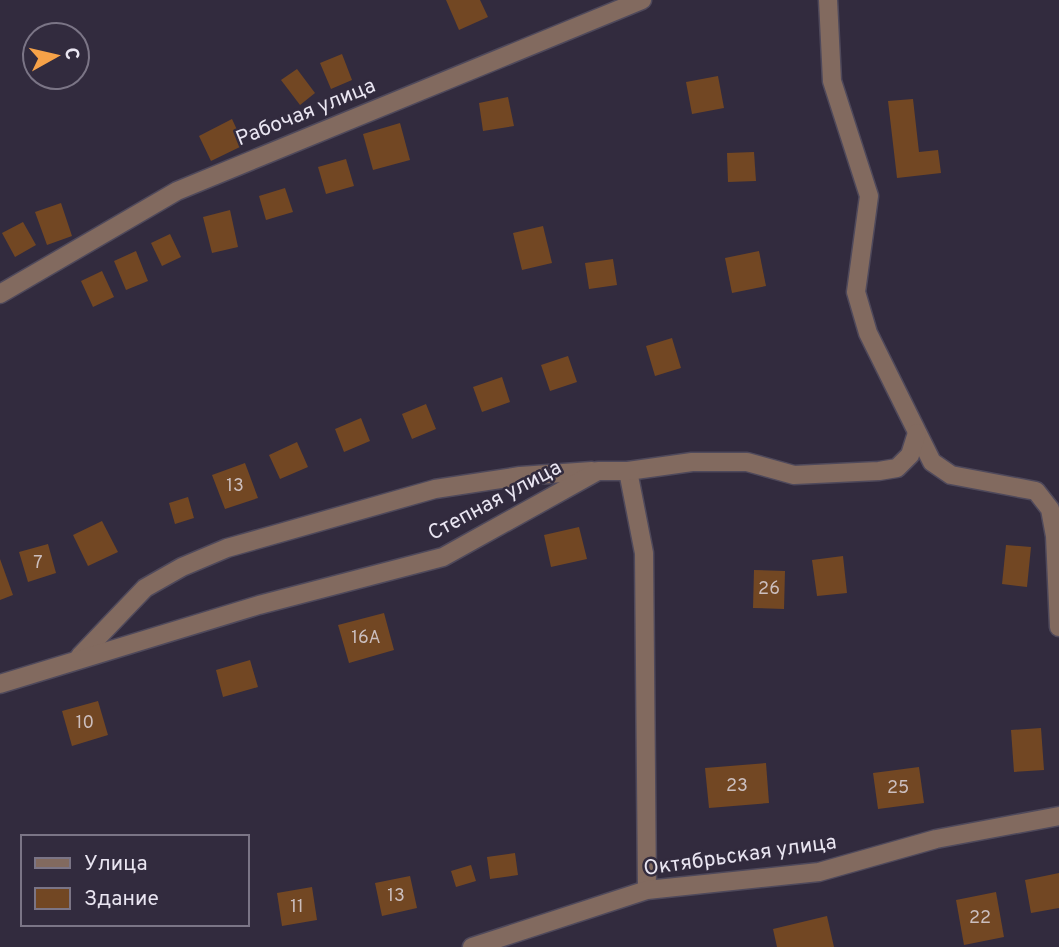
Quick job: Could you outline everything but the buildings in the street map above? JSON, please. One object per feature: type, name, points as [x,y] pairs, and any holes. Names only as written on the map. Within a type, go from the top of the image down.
[{"type":"street","name":"Рабочая улица","points":[[0,294],[177,191],[642,0]]},
{"type":"street","points":[[828,0],[832,81],[869,196],[856,292],[868,333],[932,463],[951,475],[1036,491],[1050,509],[1055,536],[1059,627]]},
{"type":"street","name":"Степная улица","points":[[0,684],[259,605],[443,557],[598,471],[628,471],[692,462],[747,461],[794,475],[879,471],[897,468],[910,455],[918,433]]},
{"type":"street","points":[[78,659],[145,588],[181,567],[228,548],[435,489],[520,476],[598,471]]},
{"type":"street","points":[[628,471],[644,553],[647,890]]},
{"type":"street","name":"Октябрьская улица","points":[[472,947],[647,890],[819,872],[936,839],[1059,816]]}]
